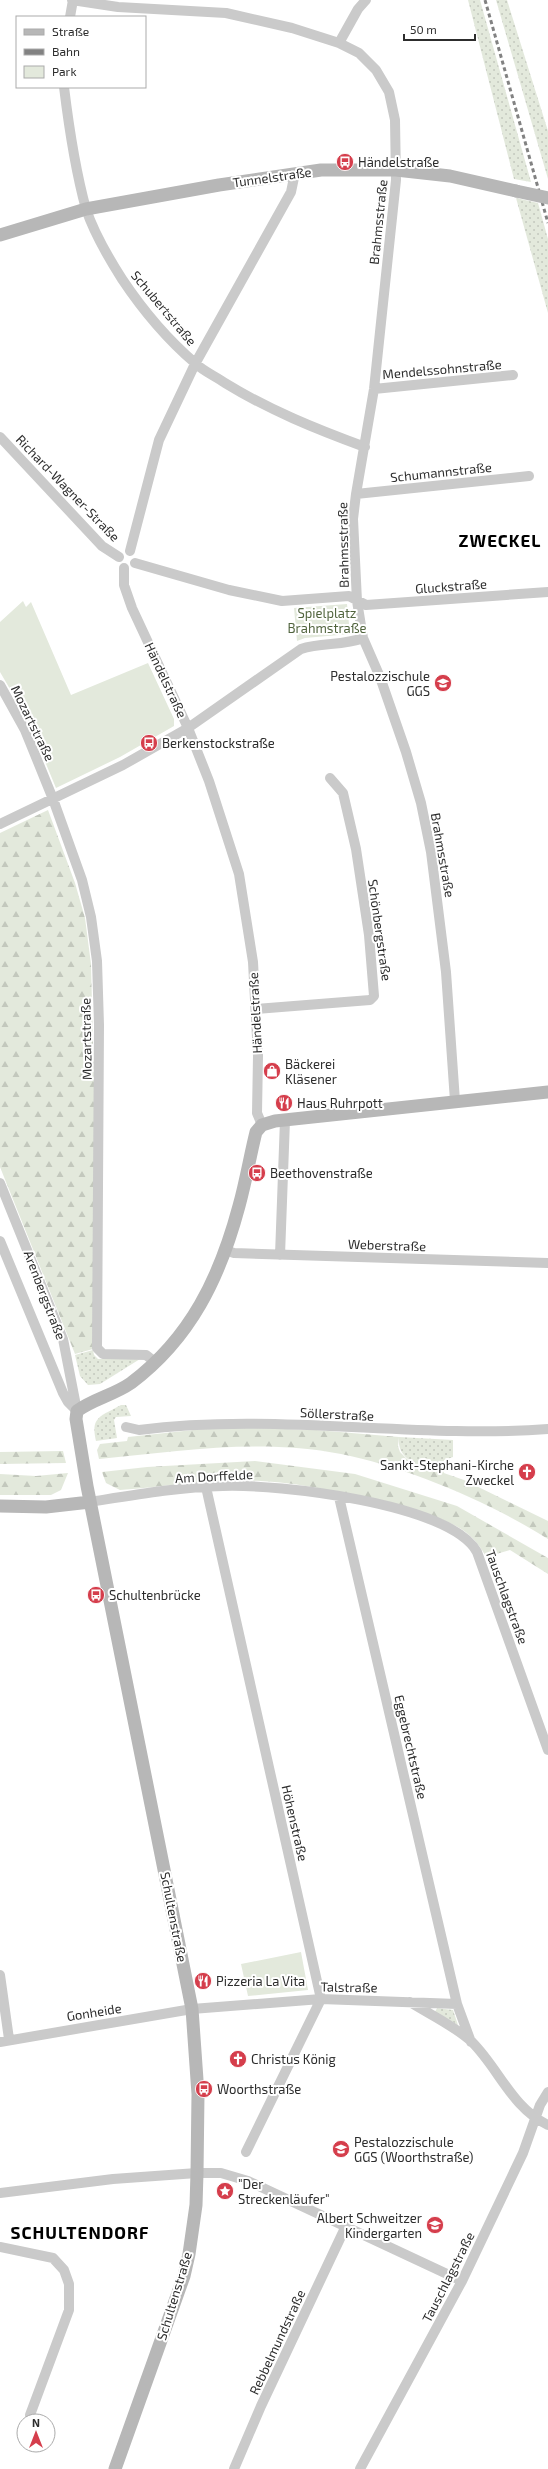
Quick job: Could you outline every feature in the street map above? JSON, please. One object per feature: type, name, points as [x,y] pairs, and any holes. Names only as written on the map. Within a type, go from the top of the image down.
[{"type":"street","points":[[70,16],[72,0]]},
{"type":"street","name":"Brahmsstraße","points":[[72,0],[153,10],[226,13],[292,28],[338,43],[360,53],[376,70],[389,92],[396,120],[396,170],[374,389],[353,520],[357,602],[363,638],[380,677],[406,752],[421,803],[431,852],[446,972],[455,1101]]},
{"type":"street","points":[[338,43],[358,9],[366,0]]},
{"type":"street","name":"Schubertstraße","points":[[64,88],[70,137],[86,209],[102,246],[130,291],[164,332],[195,364],[268,407],[313,427],[365,447]]},
{"type":"street","name":"Tunnelstraße","points":[[0,236],[86,209],[295,173],[343,169],[396,170],[450,176],[548,198]]},
{"type":"street","points":[[130,551],[159,440],[195,364],[291,192],[295,173]]},
{"type":"street","name":"Mendelssohnstraße","points":[[374,389],[513,375]]},
{"type":"street","name":"Richard-Wagner-Straße","points":[[0,437],[102,546],[119,556]]},
{"type":"street","name":"Schumannstraße","points":[[356,494],[529,476]]},
{"type":"street","name":"Richard-Wagner-Straße","points":[[124,568],[119,563],[119,556],[123,552],[130,551],[135,556],[135,562]]},
{"type":"street","points":[[124,568],[130,567],[135,562],[229,590],[282,600],[349,596],[357,602]]},
{"type":"street","name":"Händelstraße","points":[[124,568],[124,585],[132,608],[188,728],[209,781],[239,874],[249,932],[256,1009],[257,1113],[262,1125]]},
{"type":"street","name":"Gluckstraße","points":[[357,602],[366,605],[548,592]]},
{"type":"street","points":[[0,824],[123,765],[188,728],[301,649],[312,645],[355,641],[363,638]]},
{"type":"street","name":"Mozartstraße","points":[[0,685],[25,730],[53,799],[82,880],[91,917],[97,961],[99,1048],[97,1348],[103,1354],[146,1355],[155,1362]]},
{"type":"street","name":"Schönbergstraße","points":[[256,1009],[370,1000],[374,996],[369,935],[356,849],[342,793],[330,778]]},
{"type":"street","points":[[77,1411],[130,1383],[155,1362],[181,1335],[197,1313],[225,1250],[239,1207],[256,1132],[262,1125],[285,1120],[548,1092]]},
{"type":"street","points":[[280,1254],[285,1120]]},
{"type":"street","name":"Arenbergstraße","points":[[0,1183],[63,1340],[77,1411],[76,1419],[90,1502]]},
{"type":"street","name":"Arenbergstraße","points":[[0,1241],[63,1393],[68,1402],[77,1411]]},
{"type":"street","name":"Weberstraße","points":[[225,1250],[234,1253],[548,1263]]},
{"type":"street","name":"Söllerstraße","points":[[126,1426],[139,1430],[234,1422],[462,1432],[548,1429]]},
{"type":"street","name":"Am Dorffelde","points":[[90,1502],[206,1487],[247,1486],[293,1489],[339,1497]]},
{"type":"street","name":"Höhenstraße","points":[[206,1487],[321,1999]]},
{"type":"street","name":"Tauschlagstraße","points":[[339,1497],[421,1517],[457,1532],[474,1546],[548,1750]]},
{"type":"street","name":"Eggebrechtstraße","points":[[339,1497],[457,2004]]},
{"type":"street","points":[[0,1506],[46,1507],[90,1502]]},
{"type":"street","name":"Schultenstraße","points":[[90,1502],[192,2010],[198,2094],[197,2173],[193,2229],[184,2276],[115,2469]]},
{"type":"street","points":[[0,1975],[4,2040]]},
{"type":"street","points":[[246,2152],[321,1999]]},
{"type":"street","name":"Talstraße","points":[[192,2010],[321,1999],[457,2004]]},
{"type":"street","points":[[409,2002],[471,2042]]},
{"type":"street","points":[[457,2004],[471,2042],[518,2103],[536,2119],[548,2125]]},
{"type":"street","name":"Gonheide","points":[[4,2040],[192,2010]]},
{"type":"street","name":"Tauschlagstraße","points":[[360,2469],[462,2281],[523,2153],[540,2105],[548,2092]]},
{"type":"street","points":[[0,2193],[113,2179],[197,2173],[221,2173],[248,2182],[462,2281]]},
{"type":"street","name":"Rebbelmundstraße","points":[[234,2469],[261,2406],[345,2228]]},
{"type":"street","points":[[0,2247],[53,2258],[64,2270],[69,2284],[69,2310],[31,2413]]},
{"type":"green space","points":[[468,0],[480,0],[531,182],[514,179]]},
{"type":"green space","points":[[496,0],[507,0],[548,131],[548,179]]},
{"type":"green space","points":[[516,198],[538,203],[548,239],[548,313]]},
{"type":"green space","points":[[23,601],[26,607],[31,602],[71,695],[148,663],[174,719],[174,726],[120,757],[56,788],[27,718],[0,672],[0,622]]},
{"type":"green space","name":"Spielplatz Brahmstraße","points":[[347,604],[350,634],[305,638],[297,641],[294,608]]},
{"type":"green space","points":[[48,810],[75,883],[85,918],[91,964],[95,1122],[93,1349],[75,1354],[0,1167],[0,833]]},
{"type":"green space","points":[[93,1350],[94,1355],[98,1359],[140,1359],[100,1384],[88,1385],[80,1376],[75,1355]]},
{"type":"green space","points":[[121,1405],[126,1405],[131,1416],[116,1417],[114,1420],[117,1438],[96,1441],[96,1422],[103,1415]]},
{"type":"green space","points":[[221,1427],[316,1430],[399,1437],[398,1446],[400,1452],[409,1461],[464,1480],[548,1521],[548,1539],[500,1512],[448,1488],[394,1468],[341,1454],[311,1449],[251,1446],[189,1450],[99,1459],[97,1450],[100,1444],[127,1441],[128,1437]]},
{"type":"green space","points":[[399,1437],[453,1440],[453,1457],[444,1460],[444,1473],[421,1466],[407,1458],[402,1453],[399,1446]]},
{"type":"green space","points":[[63,1451],[66,1463],[0,1464],[0,1452]]},
{"type":"green space","points":[[255,1461],[355,1474],[457,1506],[548,1558],[548,1574],[510,1550],[486,1557],[469,1535],[448,1522],[435,1517],[345,1494],[295,1484],[261,1481],[190,1483],[120,1490],[106,1483],[102,1472],[147,1467]]},
{"type":"green space","points":[[68,1473],[61,1490],[51,1495],[0,1495],[0,1474],[36,1476]]},
{"type":"green space","points":[[301,1952],[308,1990],[248,1996],[241,1964]]},
{"type":"green space","points":[[437,2008],[453,2010],[458,2025],[435,2012]]},
{"type":"railway","points":[[485,0],[548,223]]},
{"type":"place","name":"Händelstraße","points":[[345,162]]},
{"type":"place","name":"Pestalozzischule GGS","points":[[443,683]]},
{"type":"place","name":"Berkenstockstraße","points":[[149,743]]},
{"type":"place","name":"Bäckerei Kläsener","points":[[272,1071]]},
{"type":"place","name":"Haus Ruhrpott","points":[[284,1103]]},
{"type":"place","name":"Beethovenstraße","points":[[257,1173]]},
{"type":"place","name":"Sankt-Stephani-Kirche Zweckel","points":[[527,1472]]},
{"type":"place","name":"Schultenbrücke","points":[[96,1595]]},
{"type":"place","name":"Pizzeria La Vita","points":[[203,1981]]},
{"type":"place","name":"Christus König","points":[[238,2059]]},
{"type":"place","name":"Woorthstraße","points":[[204,2089]]},
{"type":"place","name":"Pestalozzischule GGS (Woorthstraße)","points":[[341,2149]]},
{"type":"place","name":"\"Der Streckenläufer\"","points":[[225,2191]]},
{"type":"place","name":"Albert Schweitzer Kindergarten","points":[[435,2225]]},
{"type":"district","name":"ZWECKEL","points":[[500,541]]},
{"type":"district","name":"SCHULTENDORF","points":[[80,2233]]}]
